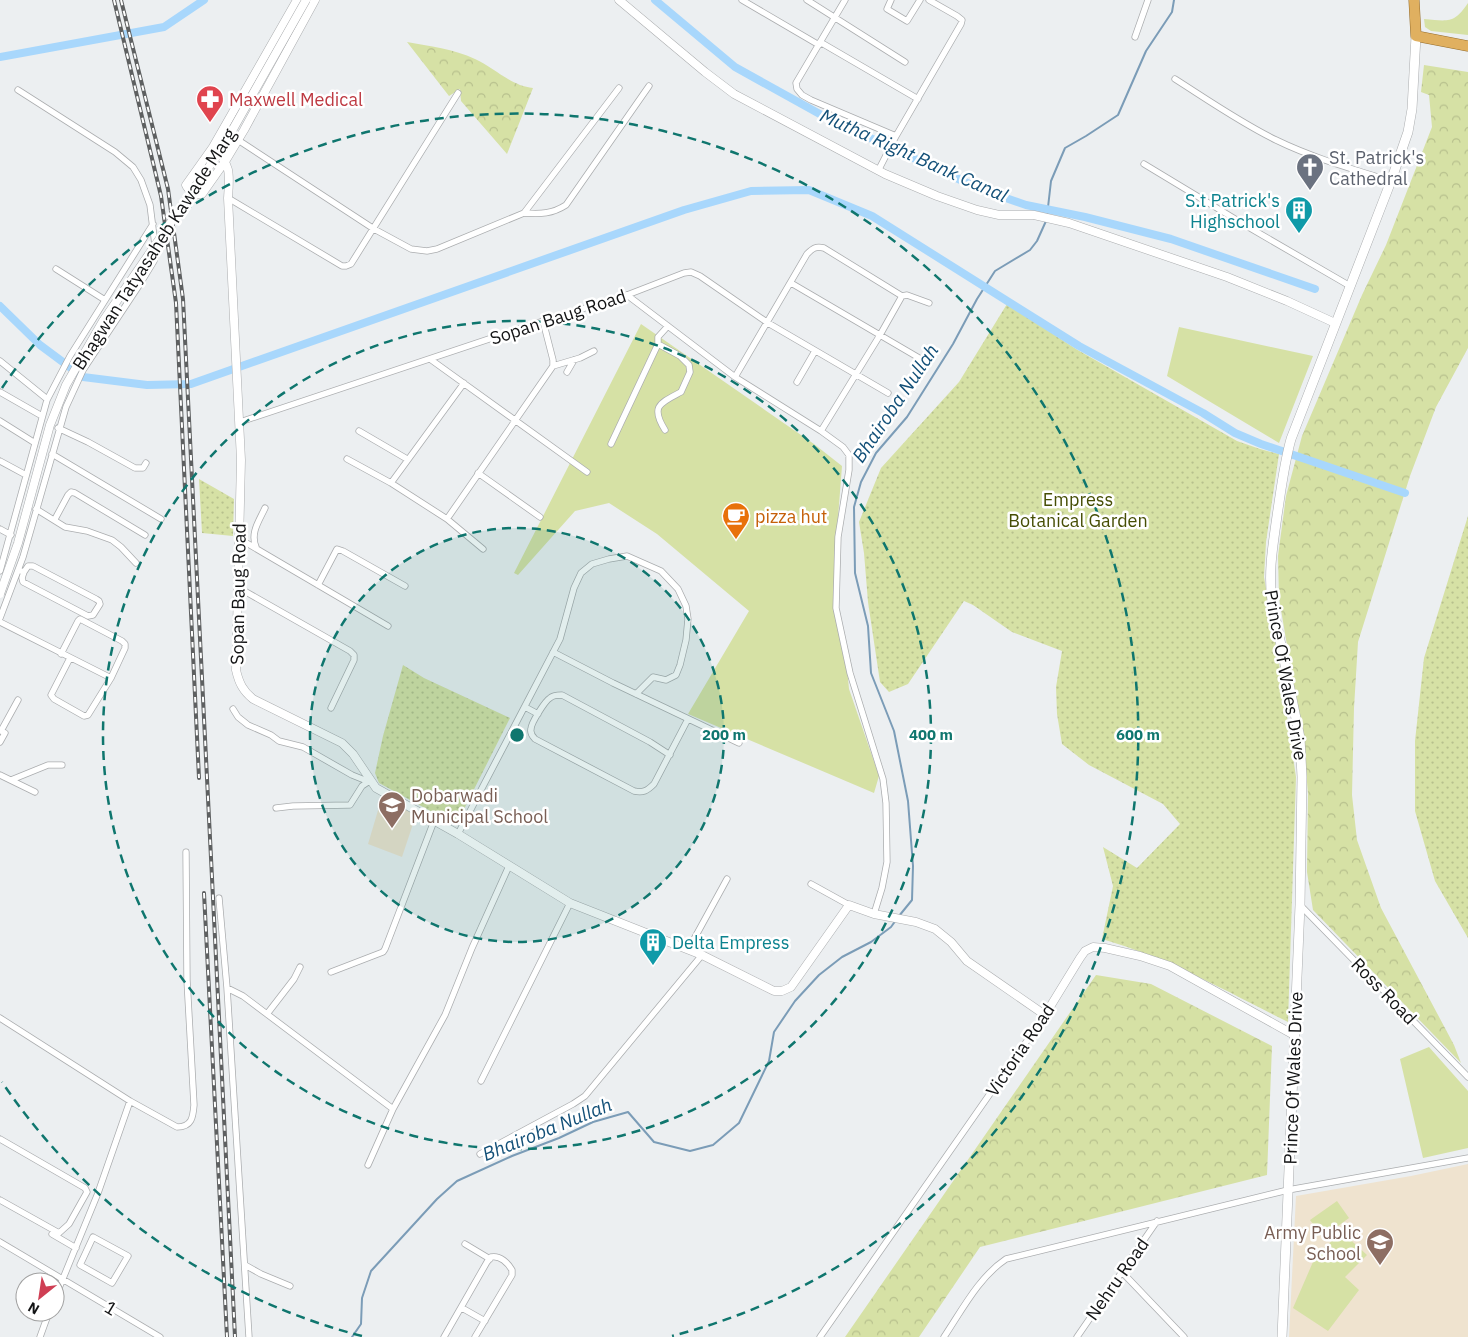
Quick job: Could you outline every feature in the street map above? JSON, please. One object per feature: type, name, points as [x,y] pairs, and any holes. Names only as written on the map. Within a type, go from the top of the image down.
[{"type":"highway","points":[[1414,0],[1416,36],[1468,46]]},
{"type":"main road","name":"Prince Of Wales Drive","points":[[1282,1337],[1300,905],[1302,777],[1300,738],[1269,581],[1270,562],[1284,464],[1291,439],[1391,181],[1408,132],[1412,109],[1416,36]]},
{"type":"street","points":[[297,0],[213,147],[186,185],[197,194],[202,194],[226,160],[315,0]]},
{"type":"street","name":"Bhagwan Tatyasaheb Kawade Marg","points":[[0,594],[18,543],[50,425],[66,385],[103,320],[224,145],[306,0]]},
{"type":"street","points":[[620,0],[734,94],[878,171],[937,196],[977,210],[999,215],[1034,215],[1069,223],[1227,277],[1335,323]]},
{"type":"street","points":[[742,0],[918,99]]},
{"type":"street","points":[[807,0],[905,62]]},
{"type":"street","points":[[845,0],[796,83],[797,89],[802,94],[895,138]]},
{"type":"street","points":[[891,0],[887,8],[907,21],[920,0]]},
{"type":"street","points":[[878,171],[961,24],[962,20],[957,16],[929,0]]},
{"type":"street","points":[[1135,37],[1148,0]]},
{"type":"street","points":[[1175,79],[1236,118],[1276,140],[1339,165],[1391,181]]},
{"type":"street","points":[[524,213],[544,214],[566,205],[649,86]]},
{"type":"street","points":[[238,140],[374,229],[411,249],[427,252],[506,222],[524,213],[619,88]]},
{"type":"street","points":[[0,618],[21,571],[58,428],[74,387],[154,261],[156,253],[150,205],[141,180],[133,167],[115,152],[18,90]]},
{"type":"street","points":[[228,198],[342,266],[351,264],[458,93]]},
{"type":"street","points":[[213,147],[226,160]]},
{"type":"street","name":"Sopan Baug Road","points":[[226,160],[229,178],[228,198],[241,460],[236,670],[238,682],[244,692],[253,700],[342,743],[353,754],[370,783],[376,788],[458,834],[570,902],[702,955],[774,990],[787,990],[791,987],[848,905]]},
{"type":"street","points":[[1144,164],[1350,286]]},
{"type":"street","points":[[0,570],[48,399],[70,356],[153,223]]},
{"type":"street","points":[[735,377],[807,254],[818,246],[902,296]]},
{"type":"street","points":[[56,269],[105,300]]},
{"type":"street","name":"Sopan Baug Road","points":[[240,422],[627,295],[691,272],[700,276],[768,323],[888,393]]},
{"type":"street","points":[[791,283],[926,362]]},
{"type":"street","points":[[821,431],[902,296],[907,294],[929,303]]},
{"type":"street","points":[[627,295],[735,377],[844,447],[849,455],[849,470],[838,537],[836,608],[850,673],[883,779],[886,803],[887,862],[874,914]]},
{"type":"street","points":[[447,519],[553,366],[543,321]]},
{"type":"street","points":[[611,444],[658,344],[658,337],[668,326]]},
{"type":"street","points":[[658,344],[680,356],[690,365],[690,372],[681,392],[664,400],[657,410],[657,418],[665,430]]},
{"type":"street","points":[[553,366],[574,360],[594,351]]},
{"type":"street","points":[[797,382],[815,351]]},
{"type":"street","points":[[430,359],[587,472]]},
{"type":"street","points":[[567,372],[574,360]]},
{"type":"street","points":[[0,361],[48,399]]},
{"type":"street","points":[[391,483],[406,459],[464,383]]},
{"type":"street","points":[[0,392],[42,416]]},
{"type":"street","points":[[0,421],[35,443]]},
{"type":"street","points":[[58,428],[136,468],[143,468],[146,463]]},
{"type":"street","points":[[359,431],[406,459]]},
{"type":"street","points":[[52,454],[161,519]]},
{"type":"street","points":[[347,459],[391,483],[447,519],[482,549]]},
{"type":"street","points":[[0,461],[26,475]]},
{"type":"street","points":[[478,473],[540,517]]},
{"type":"street","points":[[55,519],[71,492],[145,535]]},
{"type":"street","points":[[256,547],[253,540],[254,533],[265,508]]},
{"type":"street","points":[[36,509],[66,526],[112,540],[136,563]]},
{"type":"street","points":[[0,529],[10,534]]},
{"type":"street","points":[[238,538],[388,626]]},
{"type":"street","points":[[318,585],[337,549],[405,586]]},
{"type":"street","points":[[458,834],[564,629],[574,588],[581,573],[592,564],[627,556],[661,572],[678,590],[686,606],[688,619],[686,640],[676,675],[666,680],[653,677],[636,694]]},
{"type":"street","points":[[28,566],[33,566],[96,599],[100,604],[94,615],[88,616],[23,582],[21,571],[28,566]]},
{"type":"street","points":[[239,588],[354,655],[354,660],[331,708]]},
{"type":"street","points":[[61,654],[80,619],[126,644],[111,678],[90,713],[84,716],[54,699],[51,695],[70,658]]},
{"type":"street","points":[[0,622],[111,678]]},
{"type":"street","points":[[553,652],[739,743]]},
{"type":"street","points":[[670,754],[562,695],[549,698],[530,730],[535,739],[640,793],[647,791],[654,784],[670,754],[688,719]]},
{"type":"street","points":[[0,742],[5,733],[1,731],[2,724],[18,700]]},
{"type":"street","points":[[525,707],[538,714]]},
{"type":"street","points":[[233,709],[238,717],[248,725],[271,735],[278,741],[303,747],[370,783]]},
{"type":"street","points":[[10,780],[48,766],[62,765]]},
{"type":"street","points":[[0,775],[35,792]]},
{"type":"street","points":[[276,808],[350,805],[362,786],[370,783]]},
{"type":"street","points":[[331,972],[385,950],[434,821]]},
{"type":"street","points":[[0,1018],[130,1101],[177,1127],[184,1127],[190,1123],[193,1117],[193,1096],[187,980],[186,852]]},
{"type":"street","points":[[368,1165],[393,1109],[445,1015],[472,948],[509,866]]},
{"type":"street","points":[[688,950],[727,879]]},
{"type":"street","points":[[810,884],[848,905],[874,914],[928,926],[945,936],[967,960],[1045,1015]]},
{"type":"street","points":[[219,898],[227,988],[249,1337]]},
{"type":"street","points":[[481,1081],[570,902]]},
{"type":"street","name":"Ross Road","points":[[1300,905],[1468,1077]]},
{"type":"street","name":"Victoria Road","points":[[820,1337],[1045,1015],[1085,951],[1093,947],[1140,956],[1170,966],[1294,1035]]},
{"type":"street","points":[[480,1154],[574,1104],[585,1096],[702,955]]},
{"type":"street","points":[[267,1014],[278,997],[294,979],[300,967]]},
{"type":"street","points":[[227,988],[243,996],[393,1109]]},
{"type":"street","points":[[65,1272],[114,1150],[130,1101]]},
{"type":"street","points":[[0,1138],[85,1188],[87,1192],[70,1224],[59,1234],[0,1202]]},
{"type":"street","points":[[944,1337],[984,1278],[1006,1258],[1288,1190],[1468,1158]]},
{"type":"street","points":[[0,1202],[76,1248]]},
{"type":"street","name":"Nehru Road","points":[[1077,1337],[1158,1221]]},
{"type":"street","points":[[93,1236],[128,1256],[112,1283],[80,1265],[89,1245],[93,1236]]},
{"type":"street","points":[[79,1239],[89,1245]]},
{"type":"street","name":"1","points":[[0,1242],[52,1272]]},
{"type":"street","points":[[465,1244],[490,1258]]},
{"type":"street","points":[[444,1337],[490,1258],[495,1256],[510,1266],[512,1275],[475,1337]]},
{"type":"street","points":[[245,1265],[260,1274],[290,1286]]},
{"type":"street","points":[[1122,1272],[1184,1337]]},
{"type":"street","name":"1","points":[[65,1280],[160,1337]]},
{"type":"street","points":[[462,1308],[485,1321]]},
{"type":"street","points":[[40,1337],[46,1322]]},
{"type":"shaded area","name":"Dobarwadi Municipal School","points":[[382,797],[416,815],[402,857],[368,844]]},
{"type":"shaded area","name":"Army Public School","points":[[1468,1164],[1468,1337],[1289,1337],[1296,1196]]},
{"type":"green space","points":[[1468,3],[1468,35],[1431,31],[1425,27],[1424,19],[1450,20],[1459,15]]},
{"type":"green space","points":[[407,42],[459,53],[482,63],[517,84],[533,88],[507,154],[461,101],[460,89],[449,96]]},
{"type":"green space","points":[[1424,65],[1468,72],[1468,348],[1436,407],[1410,476],[1358,642],[1352,795],[1357,840],[1381,908],[1454,1045],[1461,1063],[1313,910],[1307,872],[1308,794],[1304,746],[1279,598],[1278,556],[1286,496],[1302,436],[1362,295],[1386,245],[1432,127],[1429,95],[1421,92]]},
{"type":"green space","name":"Empress Botanical Garden","points":[[1007,304],[1076,349],[1237,441],[1279,454],[1266,542],[1264,577],[1296,777],[1288,1022],[1174,965],[1102,939],[1113,886],[1103,847],[1137,868],[1180,824],[1163,804],[1089,765],[1062,744],[1057,714],[1056,687],[1062,651],[1012,632],[973,605],[964,601],[908,684],[889,692],[880,682],[859,522],[881,468],[959,382]]},
{"type":"green space","points":[[641,324],[814,444],[842,466],[836,544],[836,611],[846,658],[849,689],[879,776],[874,793],[688,714],[749,611],[657,534],[609,503],[575,511],[518,575],[514,573]]},
{"type":"green space","points":[[1179,327],[1313,356],[1279,443],[1167,376]]},
{"type":"green space","points":[[199,479],[234,499],[233,536],[202,533]]},
{"type":"green space","points":[[1468,516],[1468,938],[1435,881],[1415,811],[1415,741],[1424,658]]},
{"type":"green space","points":[[403,665],[424,678],[510,718],[456,825],[379,783],[375,773],[383,736]]},
{"type":"green space","points":[[1096,975],[1151,984],[1272,1046],[1267,1175],[980,1247],[919,1337],[845,1337]]},
{"type":"green space","points":[[1429,1047],[1468,1091],[1468,1148],[1423,1158],[1400,1059]]},
{"type":"green space","points":[[1337,1201],[1349,1218],[1323,1237],[1310,1220]]},
{"type":"green space","points":[[1342,1232],[1367,1255],[1345,1277],[1359,1290],[1328,1331],[1293,1308],[1316,1255]]},
{"type":"waterway","name":"Mutha Right Bank Canal","points":[[0,57],[164,27],[204,0]]},
{"type":"waterway","name":"Mutha Right Bank Canal","points":[[655,0],[735,67],[827,118],[980,189],[1026,205],[1085,217],[1171,239],[1315,289]]},
{"type":"waterway","name":"Bhairoba Nullah","points":[[1047,216],[1051,181],[1065,148],[1118,115],[1146,51],[1172,12],[1174,0]]},
{"type":"waterway","points":[[0,306],[40,345],[83,377],[147,385],[191,384],[684,210],[751,191],[809,190],[872,216],[1079,346],[1203,413],[1235,433],[1261,444],[1405,493]]},
{"type":"waterway","name":"Bhairoba Nullah","points":[[899,916],[912,900],[913,866],[908,801],[894,731],[871,673],[868,626],[855,573],[854,507],[861,482],[876,453],[907,417],[953,344],[977,299],[995,271],[1030,250],[1037,241],[1046,221]]},
{"type":"waterway","name":"Bhairoba Nullah","points":[[352,1337],[361,1324],[362,1298],[371,1271],[437,1199],[457,1181],[593,1122],[628,1112],[654,1142],[690,1151],[713,1145],[739,1123],[769,1061],[774,1032],[795,1001],[819,975],[842,957],[871,942],[891,927],[896,920]]},
{"type":"railway","points":[[114,0],[161,196],[176,303],[199,778]]},
{"type":"railway","points":[[121,0],[168,189],[183,299],[235,1337]]},
{"type":"railway","points":[[204,893],[227,1337]]},
{"type":"place","name":"Maxwell Medical","points":[[210,123]]},
{"type":"place","name":"St. Patrick's Cathedral","points":[[1310,191]]},
{"type":"place","name":"S.t Patrick's Highschool","points":[[1299,234]]},
{"type":"place","name":"pizza hut","points":[[736,540]]},
{"type":"place","name":"Dobarwadi Municipal School","points":[[392,829]]},
{"type":"place","name":"Delta Empress","points":[[653,966]]},
{"type":"place","name":"Army Public School","points":[[1380,1266]]}]
